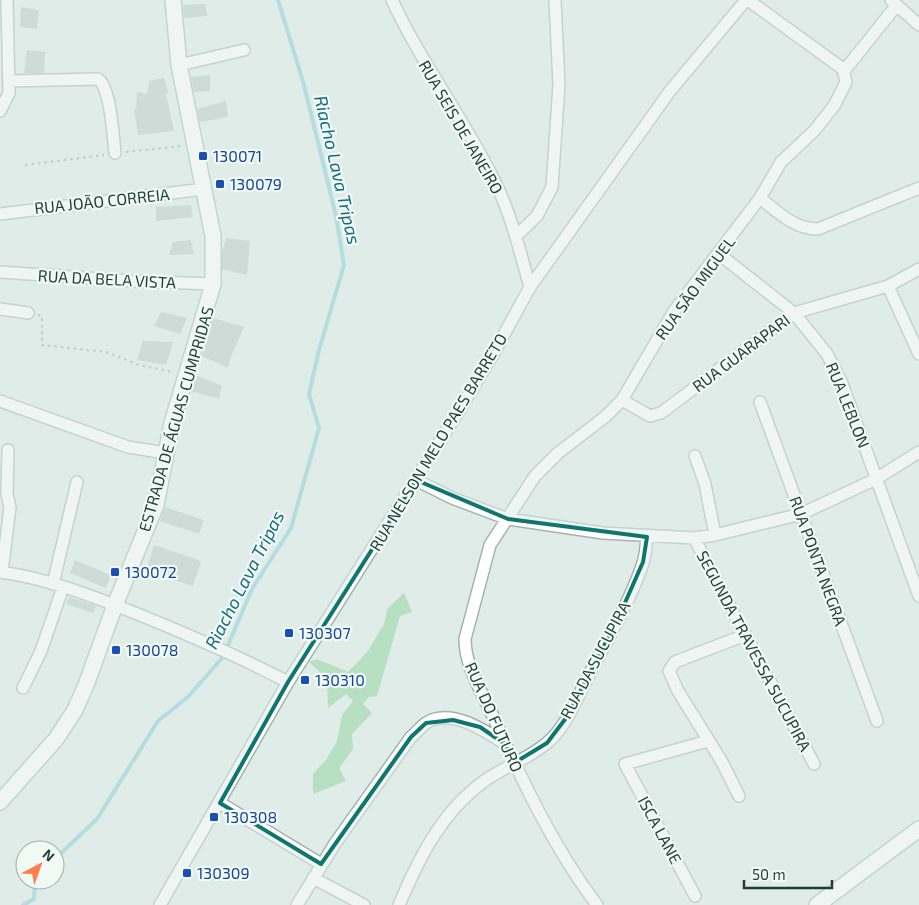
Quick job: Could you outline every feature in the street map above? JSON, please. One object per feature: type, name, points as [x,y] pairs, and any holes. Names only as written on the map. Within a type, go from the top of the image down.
[{"type":"main road","name":"ESTRADA DE ÁGUAS CUMPRIDAS","points":[[0,802],[56,739],[76,710],[115,605],[156,505],[166,452],[185,375],[213,284],[213,236],[179,65],[173,0]]},
{"type":"main road","points":[[816,905],[919,829]]},
{"type":"street","points":[[0,112],[9,93],[10,81],[7,0]]},
{"type":"street","name":"RUA SEIS DE JANEIRO","points":[[392,0],[406,30],[476,147],[496,185],[516,236],[530,287]]},
{"type":"street","points":[[516,236],[537,216],[552,187],[559,85],[555,0]]},
{"type":"street","points":[[747,0],[802,38],[844,71],[894,3],[919,25]]},
{"type":"street","name":"RUA NELSON MELO PAES BARRETO","points":[[160,905],[288,682],[416,480],[495,351],[530,287],[670,92],[747,0]]},
{"type":"street","points":[[179,65],[244,50]]},
{"type":"street","name":"RUA SÃO MIGUEL","points":[[508,518],[535,476],[558,453],[605,417],[622,400],[674,311],[760,198],[784,158],[814,131],[834,106],[846,82],[844,71]]},
{"type":"street","points":[[10,81],[98,79],[102,82],[107,97],[115,153]]},
{"type":"street","points":[[760,198],[795,224],[806,229],[818,229],[919,188]]},
{"type":"street","name":"RUA JOÃO CORREIA","points":[[0,214],[204,189]]},
{"type":"street","name":"RUA LEBLON","points":[[719,254],[794,313],[827,354],[841,381],[919,596]]},
{"type":"street","name":"RUA GUARAPARI","points":[[622,400],[650,416],[661,413],[794,313],[888,286],[919,269]]},
{"type":"street","name":"RUA DA BELA VISTA","points":[[0,272],[132,282],[213,284]]},
{"type":"street","points":[[888,286],[919,354]]},
{"type":"street","points":[[0,309],[28,313]]},
{"type":"street","points":[[0,401],[128,447],[166,452]]},
{"type":"street","name":"RUA PONTA NEGRA","points":[[760,402],[876,720]]},
{"type":"street","points":[[8,450],[7,494],[10,507],[1,572],[58,585],[115,605],[233,654],[288,682]]},
{"type":"street","points":[[416,480],[452,498],[508,518],[584,530],[647,537],[694,538],[715,535],[801,514],[876,479],[919,452]]},
{"type":"street","points":[[695,456],[705,484],[715,535]]},
{"type":"street","points":[[23,688],[40,651],[58,585],[77,482]]},
{"type":"street","name":"RUA DO FUTURO","points":[[508,518],[490,545],[482,582],[465,639],[465,653],[514,763],[578,880],[597,905]]},
{"type":"street","name":"RUA DA SUCUPIRA","points":[[399,905],[425,848],[443,822],[482,782],[547,743],[566,718],[634,586],[644,562],[647,537]]},
{"type":"street","name":"SEGUNDA TRAVESSA SUCUPIRA","points":[[694,538],[814,764]]},
{"type":"street","points":[[739,796],[670,678],[671,666],[690,655],[745,635]]},
{"type":"street","points":[[297,905],[321,864],[412,737],[426,723],[437,718],[480,727],[505,744]]},
{"type":"street","name":"ISCA LANE","points":[[695,896],[625,764],[708,741]]},
{"type":"street","points":[[220,803],[321,864]]},
{"type":"street","points":[[313,878],[364,905]]},
{"type":"path","points":[[28,313],[42,316],[42,345],[106,352],[139,365],[185,375]]},
{"type":"highlighted area","points":[[416,480],[508,519],[647,537],[643,562],[616,623],[566,718],[547,743],[514,763],[505,744],[480,727],[453,720],[426,723],[411,737],[321,864],[220,803],[288,682]]},
{"type":"green space","points":[[404,593],[412,612],[400,616],[377,696],[369,697],[363,704],[372,713],[352,734],[353,749],[339,768],[346,781],[313,794],[313,774],[326,760],[337,741],[342,715],[353,701],[346,694],[328,708],[327,679],[309,662],[317,659],[348,672],[368,651],[384,624],[388,608]]},
{"type":"building","points":[[205,4],[207,16],[184,18],[183,5]]},
{"type":"building","points":[[21,7],[39,10],[37,29],[20,27]]},
{"type":"building","points":[[27,50],[45,52],[44,73],[24,73]]},
{"type":"building","points":[[210,75],[210,91],[194,92],[191,77]]},
{"type":"building","points":[[164,78],[169,94],[166,94],[174,131],[138,135],[134,110],[136,110],[137,92],[147,94],[149,81]]},
{"type":"building","points":[[226,101],[228,117],[200,122],[197,109]]},
{"type":"building","points":[[191,205],[193,217],[156,221],[156,207]]},
{"type":"building","points":[[226,238],[250,241],[247,275],[222,269],[222,252]]},
{"type":"building","points":[[191,240],[194,254],[169,255],[173,242]]},
{"type":"building","points":[[161,312],[187,318],[180,334],[154,326]]},
{"type":"building","points":[[213,318],[244,327],[231,356],[228,368],[202,356]]},
{"type":"building","points":[[143,341],[173,342],[166,365],[137,360]]},
{"type":"building","points":[[196,375],[222,386],[219,399],[191,391]]},
{"type":"building","points":[[165,507],[204,520],[199,534],[160,521]]},
{"type":"building","points":[[154,545],[201,561],[193,586],[146,571]]},
{"type":"building","points":[[75,560],[111,575],[106,588],[70,573]]},
{"type":"building","points":[[69,597],[96,606],[93,613],[66,604]]},
{"type":"waterway","name":"Riacho Lava Tripas","points":[[65,849],[97,819],[158,721],[188,697],[223,657],[252,589],[291,528],[319,428],[309,394],[319,350],[344,265],[336,216],[304,85],[278,0]]},
{"type":"waterway","name":"Riacho Lava Tripas","points":[[23,905],[34,899],[34,890]]},
{"type":"place","name":"130071","points":[[203,156]]},
{"type":"place","name":"130079","points":[[220,184]]},
{"type":"place","name":"130072","points":[[115,572]]},
{"type":"place","name":"130307","points":[[289,633]]},
{"type":"place","name":"130078","points":[[116,650]]},
{"type":"place","name":"130310","points":[[305,680]]},
{"type":"place","name":"130308","points":[[214,817]]},
{"type":"place","name":"130309","points":[[187,873]]}]
